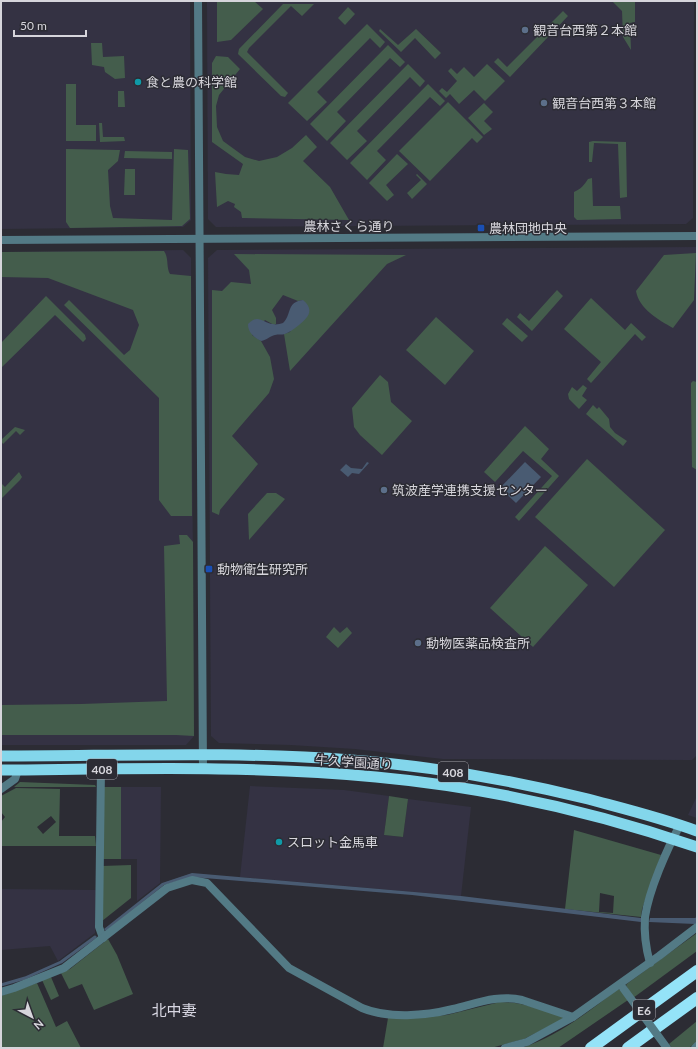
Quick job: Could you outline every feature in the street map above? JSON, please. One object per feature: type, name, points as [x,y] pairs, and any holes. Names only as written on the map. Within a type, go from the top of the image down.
[{"type":"highway","name":"牛久学園通り","points":[[1,756],[203,754],[286,756],[352,760],[468,774],[565,794],[697,831]]},
{"type":"highway","name":"牛久学園通り","points":[[1,770],[203,769],[352,774],[467,788],[535,802],[604,819],[673,839],[697,848]]},
{"type":"highway","name":"E6","points":[[591,1048],[697,971]]},
{"type":"highway","name":"E6","points":[[628,1048],[697,998]]},
{"type":"street","points":[[198,1],[203,769]]},
{"type":"street","name":"農林さくら通り","points":[[1,240],[697,236]]},
{"type":"street","points":[[101,769],[99,927],[103,938]]},
{"type":"street","points":[[1,789],[15,780],[18,770]]},
{"type":"street","points":[[650,963],[647,953],[645,919],[647,904],[680,825]]},
{"type":"street","points":[[1,992],[64,968],[167,888],[192,880],[207,883],[289,968],[370,1011],[395,1014],[436,1013],[490,999],[508,998],[522,1000],[573,1017]]},
{"type":"street","points":[[505,1048],[527,1042],[573,1017],[621,986],[697,928]]},
{"type":"street","points":[[621,986],[667,1048]]},
{"type":"shaded area","points":[[1,1],[190,1],[191,220],[183,227],[1,229]]},
{"type":"shaded area","points":[[207,1],[694,1],[693,218],[686,224],[216,227],[208,219]]},
{"type":"shaded area","points":[[697,247],[697,755],[692,760],[443,759],[355,749],[219,743],[211,736],[208,258],[217,250]]},
{"type":"shaded area","points":[[183,250],[191,258],[194,736],[186,745],[1,745],[1,252]]},
{"type":"shaded area","points":[[250,786],[344,790],[389,796],[384,835],[403,837],[408,799],[471,807],[461,896],[240,877]]},
{"type":"shaded area","points":[[121,787],[161,787],[160,883],[137,901],[137,859],[121,859]]},
{"type":"shaded area","points":[[697,796],[697,818],[688,815]]},
{"type":"shaded area","points":[[1,889],[96,890],[95,933],[58,961],[50,946],[1,950]]},
{"type":"green space","points":[[217,1],[254,1],[263,9],[231,40],[217,42]]},
{"type":"green space","points":[[612,1],[635,1],[635,22],[630,23],[631,50],[623,37],[622,11]]},
{"type":"green space","points":[[283,4],[314,4],[302,16],[291,6],[249,48],[247,52],[288,93],[285,97],[281,96],[238,54],[239,49]]},
{"type":"green space","points":[[348,7],[355,14],[345,25],[338,18]]},
{"type":"green space","points":[[563,11],[568,16],[510,77],[494,62],[498,58],[507,67]]},
{"type":"green space","points":[[367,24],[385,42],[380,48],[370,38],[317,92],[327,102],[307,121],[288,103]]},
{"type":"green space","points":[[380,29],[398,45],[416,29],[441,53],[435,59],[415,38],[401,52],[379,31]]},
{"type":"green space","points":[[91,43],[102,43],[103,57],[124,56],[125,78],[115,79],[105,72],[104,67],[92,65]]},
{"type":"green space","points":[[388,45],[405,62],[400,67],[390,58],[337,112],[346,121],[327,141],[310,124]]},
{"type":"green space","points":[[216,56],[228,57],[240,69],[219,95],[216,106],[217,127],[223,141],[245,157],[259,161],[277,157],[292,148],[306,135],[317,147],[303,161],[330,187],[349,220],[242,218],[241,212],[234,207],[235,204],[228,201],[217,207],[215,172],[239,175],[243,164],[212,142],[212,63]]},
{"type":"green space","points":[[408,64],[425,81],[420,87],[410,77],[357,131],[367,141],[347,160],[330,143]]},
{"type":"green space","points":[[487,64],[505,81],[485,101],[474,90],[459,104],[450,94],[446,98],[439,91],[442,88],[447,92],[457,81],[448,71],[451,68],[457,74],[464,67],[474,77]]},
{"type":"green space","points":[[66,84],[76,84],[76,125],[96,125],[96,141],[66,141]]},
{"type":"green space","points":[[428,84],[445,101],[440,106],[430,97],[377,151],[386,160],[367,180],[350,163]]},
{"type":"green space","points":[[118,91],[124,91],[125,107],[118,107]]},
{"type":"green space","points":[[448,102],[483,137],[477,143],[472,138],[430,181],[399,151]]},
{"type":"green space","points":[[484,103],[493,112],[484,121],[492,129],[484,135],[468,118]]},
{"type":"green space","points":[[99,123],[102,123],[103,137],[124,137],[125,141],[100,142]]},
{"type":"green space","points":[[589,142],[626,142],[627,197],[620,198],[618,144],[594,143],[592,162],[589,162]]},
{"type":"green space","points":[[66,149],[120,150],[118,161],[108,170],[110,206],[113,218],[172,220],[174,149],[188,150],[190,219],[182,226],[70,228],[66,222]]},
{"type":"green space","points":[[125,151],[172,152],[172,159],[124,158]]},
{"type":"green space","points":[[397,154],[408,164],[386,185],[394,195],[387,201],[369,183]]},
{"type":"green space","points":[[125,169],[135,169],[135,195],[124,195]]},
{"type":"green space","points":[[417,174],[427,184],[412,199],[407,193],[421,180],[416,175]]},
{"type":"green space","points":[[592,178],[593,206],[620,206],[621,219],[577,220],[574,217],[574,192],[579,190],[588,179]]},
{"type":"green space","points":[[164,251],[170,274],[191,276],[192,516],[171,516],[159,500],[159,398],[64,305],[69,300],[124,355],[130,350],[139,325],[133,310],[48,278],[1,277],[1,252]]},
{"type":"green space","points":[[696,253],[694,300],[673,328],[656,318],[645,309],[636,291],[664,255]]},
{"type":"green space","points":[[234,254],[406,255],[387,264],[290,371],[284,334],[290,332],[303,300],[298,301],[283,295],[272,310],[276,318],[276,324],[274,325],[265,320],[252,335],[261,341],[270,357],[274,379],[269,393],[232,436],[258,464],[220,510],[219,515],[212,512],[212,290],[222,291],[231,282],[251,284],[249,270]]},
{"type":"green space","points":[[557,290],[563,296],[532,331],[517,317],[520,313],[529,321]]},
{"type":"green space","points":[[46,296],[85,335],[86,339],[83,342],[55,315],[1,368],[1,343]]},
{"type":"green space","points":[[591,298],[625,330],[631,323],[646,337],[642,341],[635,334],[591,383],[587,379],[601,362],[564,329]]},
{"type":"green space","points":[[436,317],[474,351],[445,385],[406,350]]},
{"type":"green space","points":[[507,318],[528,336],[522,342],[502,324]]},
{"type":"green space","points":[[380,375],[388,382],[391,402],[412,421],[382,455],[360,435],[354,427],[352,408]]},
{"type":"green space","points":[[693,381],[697,382],[697,470],[692,467],[691,383]]},
{"type":"green space","points":[[583,385],[587,388],[582,396],[587,400],[579,409],[569,399],[568,394],[572,387],[577,391]]},
{"type":"green space","points":[[593,405],[597,409],[599,407],[609,419],[610,427],[615,433],[627,441],[623,446],[586,414]]},
{"type":"green space","points":[[525,426],[549,449],[541,459],[559,476],[519,521],[515,517],[552,476],[523,451],[495,482],[484,472]]},
{"type":"green space","points":[[15,427],[25,430],[20,435],[16,431],[3,444],[1,441],[2,439]]},
{"type":"green space","points":[[587,459],[665,530],[614,587],[535,517]]},
{"type":"green space","points":[[19,472],[22,477],[20,480],[1,499],[1,483],[5,487]]},
{"type":"green space","points":[[267,493],[276,493],[285,499],[249,540],[248,514]]},
{"type":"green space","points":[[179,535],[187,535],[193,542],[194,736],[1,735],[1,705],[167,701],[164,546],[180,544]]},
{"type":"green space","points":[[545,546],[588,585],[533,647],[490,608]]},
{"type":"green space","points":[[334,627],[340,633],[347,627],[352,633],[338,648],[326,637]]},
{"type":"green space","points":[[20,782],[95,785],[96,787],[14,787]]},
{"type":"green space","points":[[103,787],[121,787],[121,859],[102,859]]},
{"type":"green space","points":[[16,788],[60,789],[59,836],[95,836],[96,846],[1,846],[1,822],[5,817],[1,812],[1,796]],"holes":[[[51,816],[56,822],[43,834],[37,827]]]},
{"type":"green space","points":[[389,796],[408,799],[403,837],[384,835]]},
{"type":"green space","points":[[574,830],[661,855],[642,909],[641,917],[565,909]],"holes":[[[600,893],[614,896],[613,913],[599,912]]]},
{"type":"green space","points":[[131,865],[131,898],[102,921],[102,866]]},
{"type":"green space","points":[[697,933],[697,951],[633,998],[626,985]]},
{"type":"green space","points":[[108,939],[117,955],[133,994],[94,1010],[82,984],[69,989],[61,973],[70,969]]},
{"type":"green space","points":[[51,977],[59,996],[51,1000],[42,980]]},
{"type":"green space","points":[[37,983],[56,1027],[67,1021],[81,1048],[1,1048],[1,996]]},
{"type":"green space","points":[[618,989],[622,991],[628,1000],[558,1048],[521,1048],[560,1031]]},
{"type":"green space","points":[[500,1002],[516,1003],[532,1007],[563,1017],[563,1019],[524,1039],[491,1048],[383,1048],[388,1018],[447,1015]]},
{"type":"green space","points":[[697,1021],[697,1041],[689,1048],[672,1048],[669,1044]]},
{"type":"water","points":[[303,300],[309,307],[309,314],[302,322],[290,331],[261,341],[250,332],[248,324],[255,319],[274,324],[283,323],[294,303]]},
{"type":"water","points":[[367,462],[369,463],[359,474],[352,473],[348,477],[340,470],[346,464],[351,468],[362,469]]},
{"type":"water","points":[[525,462],[541,477],[516,503],[500,488]]},
{"type":"water","points":[[192,873],[461,896],[641,918],[641,922],[412,895],[192,877],[164,885],[106,931],[104,929],[162,883]]},
{"type":"water","points":[[697,917],[697,922],[695,924],[649,922],[650,918]]},
{"type":"waterway","points":[[1,985],[25,978],[61,962],[95,937]]},
{"type":"place","name":"観音台西第２本館","points":[[525,30]]},
{"type":"place","name":"食と農の科学館","points":[[138,82]]},
{"type":"place","name":"観音台西第３本館","points":[[544,103]]},
{"type":"place","name":"農林団地中央","points":[[481,228]]},
{"type":"place","name":"筑波産学連携支援センター","points":[[384,490]]},
{"type":"place","name":"動物衛生研究所","points":[[209,569]]},
{"type":"place","name":"動物医薬品検査所","points":[[418,643]]},
{"type":"place","name":"スロット金馬車","points":[[279,842]]},
{"type":"district","name":"北中妻","points":[[174,1010]]}]
